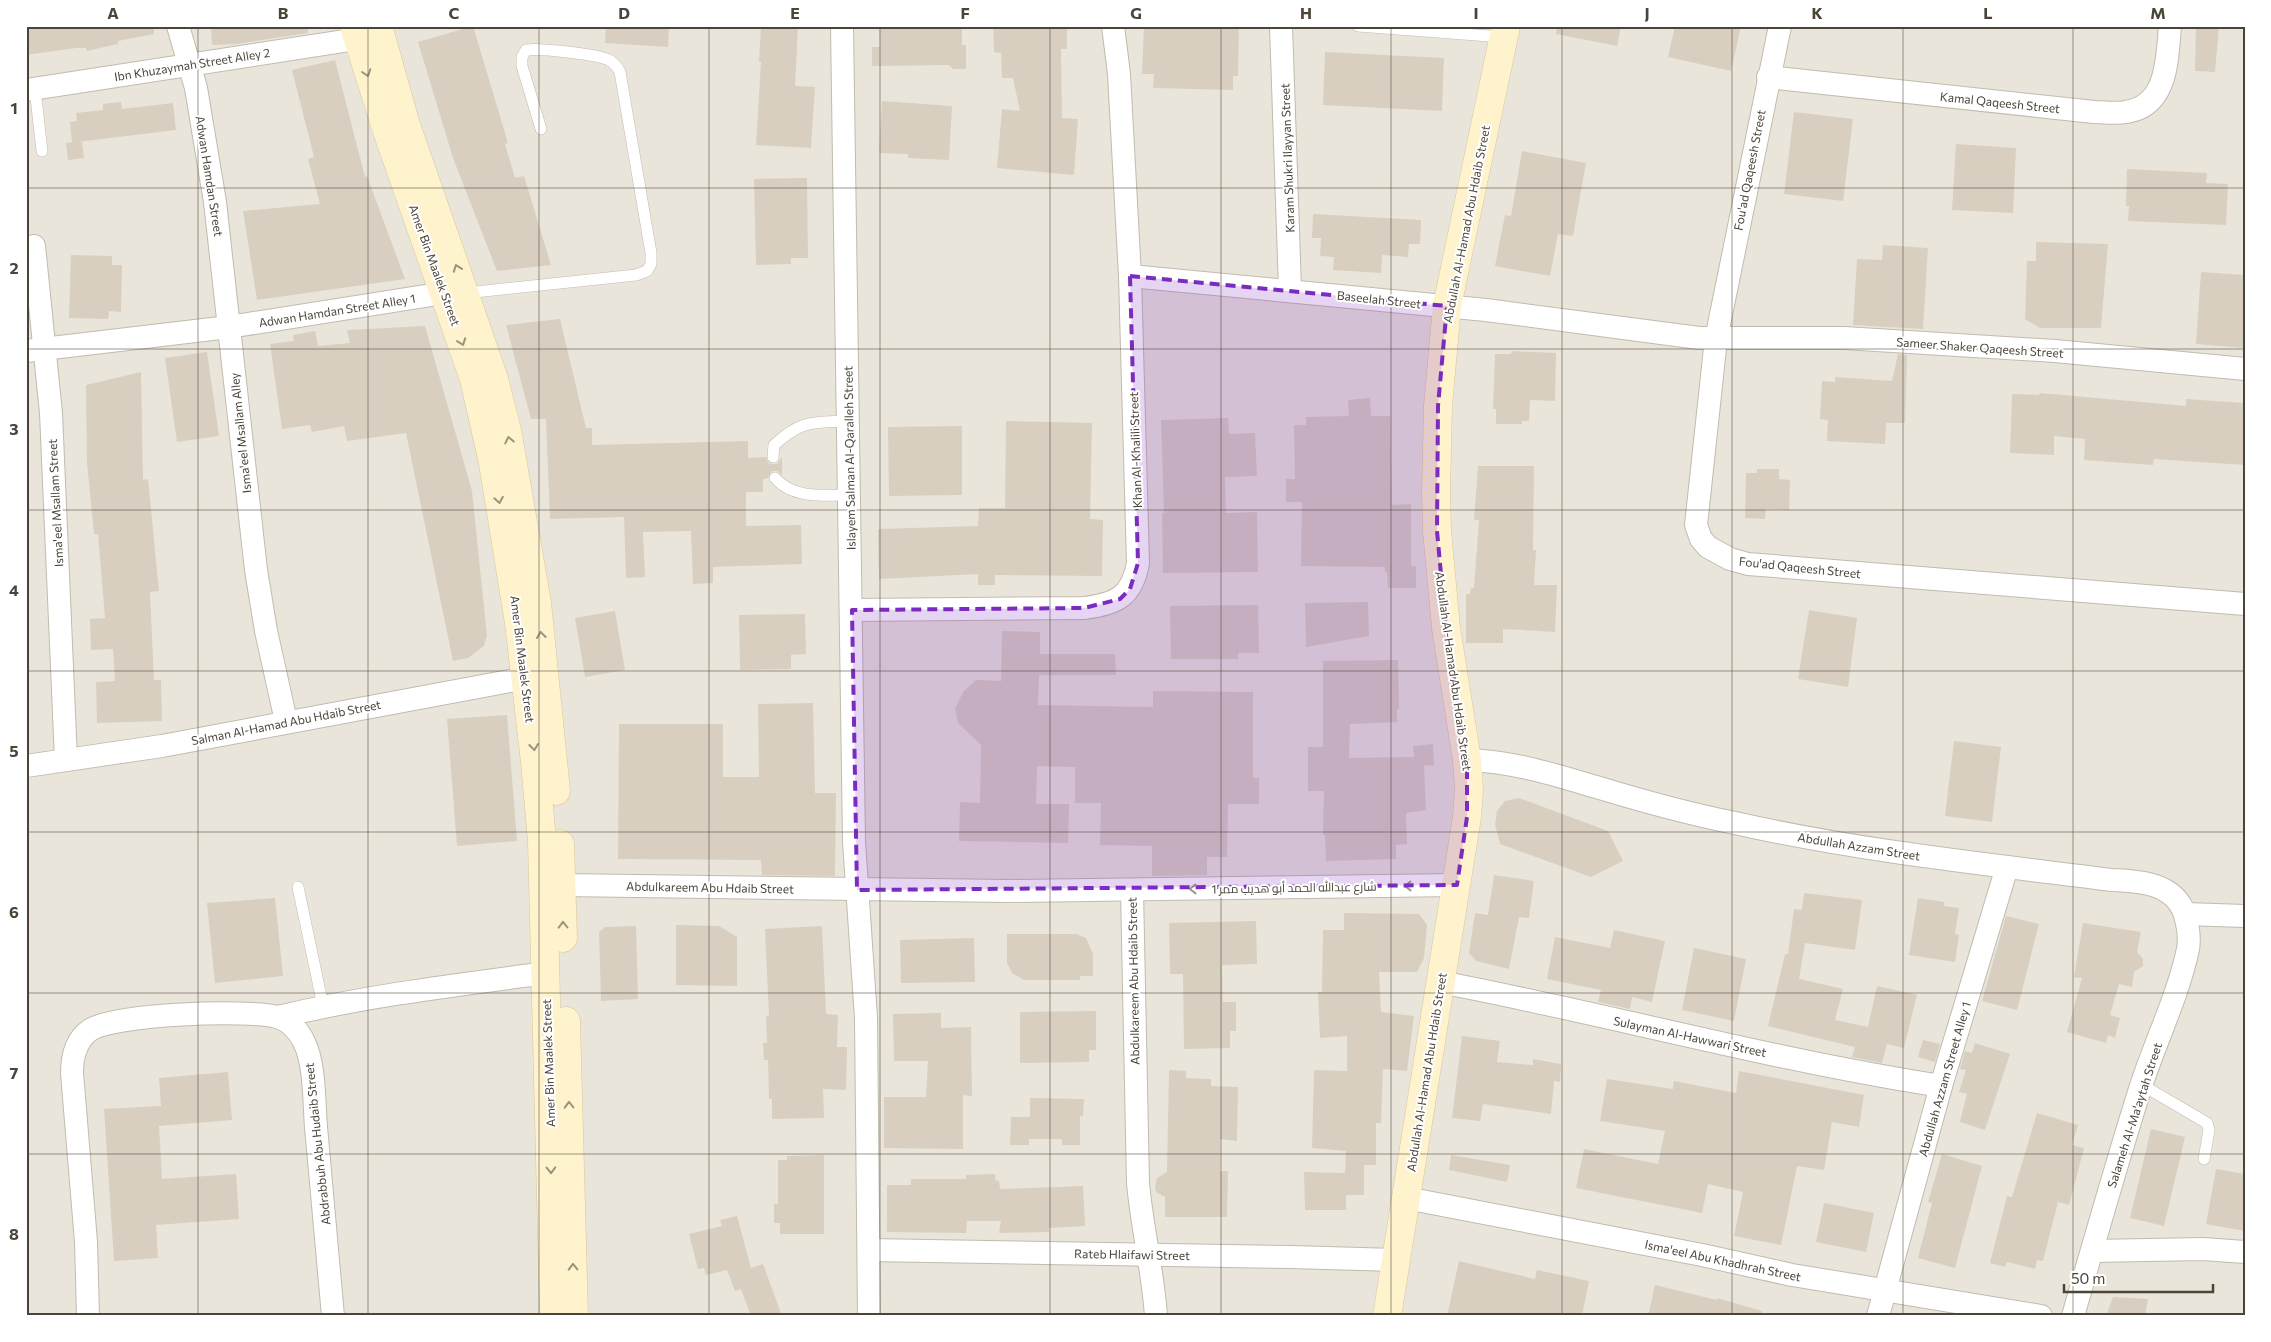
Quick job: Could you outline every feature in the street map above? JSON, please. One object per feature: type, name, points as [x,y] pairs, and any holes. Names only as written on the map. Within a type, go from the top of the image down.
[{"type":"street","name":"Adwan Hamdan Street","points":[[178,26],[190,64],[215,202],[229,328]]},
{"type":"street","name":"Islayem Salman Al-Qaralleh Street","points":[[842,26],[854,842],[857,890]]},
{"type":"street","name":"Khan Al-Khalili Street","points":[[852,610],[1084,608],[1104,605],[1120,599],[1130,589],[1138,563],[1130,276],[1119,74],[1113,26]]},
{"type":"street","name":"Karam Shukri Ilayyan Street","points":[[1281,26],[1290,290]]},
{"type":"street","name":"Fou'ad Qaqeesh Street","points":[[1780,26],[1768,77],[1716,338],[1696,525],[1701,539],[1708,547],[1719,554],[1748,564],[2245,604]]},
{"type":"street","name":"Kamal Qaqeesh Street","points":[[1768,77],[2094,112],[2127,112],[2145,105],[2160,89],[2167,65],[2170,26]]},
{"type":"street","name":"Ibn Khuzaymah Street Alley 2","points":[[31,90],[190,64],[363,31]]},
{"type":"street","name":"Amer Bin Maalek Street","points":[[363,31],[406,125],[455,293],[494,379],[509,440],[537,603],[535,762],[542,841],[554,1316]]},
{"type":"street","name":"Abdullah Al-Hamad Abu Hdaib Street","points":[[1387,1316],[1467,817],[1469,789],[1467,760],[1446,628],[1437,531],[1438,406],[1447,306],[1504,31]]},
{"type":"street","name":"Isma'eel Msallam Street","points":[[34,246],[36,350],[51,422],[66,760]]},
{"type":"street","name":"Baseelah Street","points":[[1130,276],[1447,306],[1570,320],[1679,336],[1716,338]]},
{"type":"street","name":"Adwan Hamdan Street Alley 1","points":[[229,328],[455,293]]},
{"type":"street","points":[[36,350],[229,328]]},
{"type":"street","name":"Isma'eel Msallam Alley","points":[[229,328],[256,570],[266,631],[286,721]]},
{"type":"street","name":"Sameer Shaker Qaqeesh Street","points":[[1716,338],[1844,338],[2055,351],[2245,369]]},
{"type":"street","name":"Amer Bin Maalek Street","points":[[536,676],[554,751],[562,885],[574,1316]]},
{"type":"street","name":"Salman Al-Hamad Abu Hdaib Street","points":[[26,766],[162,746],[286,721],[536,676]]},
{"type":"street","name":"Abdullah Azzam Street","points":[[1467,760],[1509,763],[1532,768],[1645,801],[1735,824],[1917,856],[2142,882],[2164,889],[2178,901],[2185,914]]},
{"type":"street","name":"Abdullah Azzam Street Alley 1","points":[[1878,1316],[1941,1086],[2007,867]]},
{"type":"street","name":"Abdulkareem Abu Hdaib Street","points":[[562,885],[857,890],[1132,890],[1138,1183],[1141,1222],[1149,1254],[1156,1316]]},
{"type":"street","name":"شارع عبدالله الحمد أبو هديب ممر 1","points":[[1132,890],[1457,885]]},
{"type":"street","points":[[857,890],[866,1018],[869,1316]]},
{"type":"street","points":[[2185,914],[2245,916]]},
{"type":"street","name":"Salameh Al-Ma'aytah Street","points":[[2073,1316],[2142,1085],[2180,978],[2186,954],[2188,929],[2185,914]]},
{"type":"street","points":[[88,1316],[86,1242],[72,1073],[74,1052],[89,1031],[105,1023],[127,1019],[202,1014],[250,1014],[278,1017],[323,1006],[440,987],[546,973]]},
{"type":"street","name":"Sulayman Al-Hawwari Street","points":[[1440,982],[1725,1045],[1879,1076],[1941,1086]]},
{"type":"street","name":"Abdrabbuh Abu Hudaib Street","points":[[278,1017],[294,1026],[305,1042],[310,1067],[332,1316]]},
{"type":"street","name":"Isma'eel Abu Khadhrah Street","points":[[1406,1198],[1792,1275],[1885,1292],[2041,1316]]},
{"type":"street","points":[[2092,1251],[2203,1249],[2245,1252]]},
{"type":"street","name":"Rateb Hlaifawi Street","points":[[869,1250],[1396,1260]]},
{"type":"lane","points":[[1358,26],[1504,31]]},
{"type":"lane","points":[[455,293],[636,275],[647,271],[651,264],[651,253],[620,72],[615,64],[608,59],[571,53],[536,48],[526,50],[522,58],[522,66],[541,129]]},
{"type":"lane","points":[[31,90],[42,151]]},
{"type":"lane","points":[[773,457],[774,445],[787,433],[805,423],[849,421]]},
{"type":"lane","points":[[774,478],[784,488],[801,494],[849,495]]},
{"type":"lane","points":[[298,887],[323,1006]]},
{"type":"lane","points":[[2142,1085],[2207,1123],[2210,1130],[2204,1159]]},
{"type":"highlighted area","points":[[1130,276],[1447,306],[1438,406],[1437,531],[1446,628],[1467,760],[1467,817],[1457,885],[857,890],[852,610],[1084,608],[1120,599],[1130,589],[1138,563]]},
{"type":"shaded area","points":[[26,26],[2245,26],[2245,1316],[26,1316]]},
{"type":"building","points":[[26,26],[154,26],[154,34],[118,41],[118,44],[87,51],[86,48],[76,48],[26,55]]},
{"type":"building","points":[[211,26],[308,26],[308,33],[237,44],[212,45]]},
{"type":"building","points":[[473,26],[508,143],[505,144],[515,178],[524,176],[551,265],[497,271],[453,158],[418,42]]},
{"type":"building","points":[[606,26],[669,26],[668,47],[605,43]]},
{"type":"building","points":[[761,26],[798,26],[795,86],[815,87],[811,148],[756,145],[761,62],[759,62]]},
{"type":"building","points":[[879,26],[962,26],[962,45],[966,45],[966,69],[953,69],[949,65],[872,66],[872,47],[880,47]]},
{"type":"building","points":[[993,26],[1067,26],[1067,49],[1061,49],[1062,118],[1078,119],[1074,175],[997,168],[1002,109],[1020,111],[1013,78],[1002,78],[1001,53],[994,52]]},
{"type":"building","points":[[1144,26],[1239,26],[1238,76],[1233,76],[1233,90],[1153,88],[1154,74],[1142,74]]},
{"type":"building","points":[[1557,26],[1621,26],[1617,46],[1556,34]]},
{"type":"building","points":[[1675,26],[1741,26],[1731,71],[1668,57]]},
{"type":"building","points":[[2196,26],[2219,26],[2215,72],[2195,71]]},
{"type":"building","points":[[1325,52],[1444,58],[1442,111],[1323,105]]},
{"type":"building","points":[[335,60],[365,177],[367,176],[405,279],[257,300],[243,211],[320,204],[308,159],[314,157],[292,70]]},
{"type":"building","points":[[882,101],[952,106],[949,160],[908,158],[908,154],[879,153]]},
{"type":"building","points":[[121,102],[122,109],[173,103],[176,130],[77,142],[82,142],[84,158],[68,160],[66,143],[72,142],[70,122],[77,121],[76,113],[103,110],[103,104]]},
{"type":"building","points":[[1794,112],[1853,119],[1843,201],[1784,194]]},
{"type":"building","points":[[1956,144],[2016,148],[2013,213],[1952,210]]},
{"type":"building","points":[[1522,151],[1586,163],[1573,236],[1558,234],[1550,276],[1495,266],[1505,215],[1511,216]]},
{"type":"building","points":[[2127,169],[2207,173],[2206,183],[2228,184],[2226,225],[2128,221],[2129,206],[2126,206]]},
{"type":"building","points":[[807,178],[808,258],[791,258],[791,264],[756,265],[754,179]]},
{"type":"building","points":[[1313,214],[1421,220],[1420,244],[1409,244],[1408,257],[1382,255],[1381,273],[1333,270],[1334,257],[1320,256],[1321,238],[1312,238]]},
{"type":"building","points":[[2036,242],[2108,244],[2101,328],[2040,328],[2025,319],[2027,261],[2036,261]]},
{"type":"building","points":[[1883,245],[1928,248],[1923,329],[1853,325],[1857,259],[1882,260]]},
{"type":"building","points":[[71,255],[112,256],[112,265],[122,265],[121,312],[109,311],[108,319],[69,318]]},
{"type":"building","points":[[2201,272],[2245,275],[2245,348],[2196,344]]},
{"type":"building","points":[[560,319],[586,428],[592,428],[592,445],[748,441],[748,458],[766,457],[768,463],[777,464],[782,457],[782,475],[777,471],[772,471],[768,478],[763,479],[763,492],[746,492],[746,526],[801,525],[802,564],[713,567],[713,583],[693,584],[691,531],[643,532],[645,577],[626,578],[624,517],[550,519],[546,419],[531,419],[506,325]]},
{"type":"building","points":[[425,326],[472,491],[487,636],[484,646],[468,658],[453,661],[406,433],[347,441],[344,426],[312,432],[310,425],[282,429],[270,344],[294,341],[293,335],[315,331],[318,346],[350,343],[347,330]]},
{"type":"building","points":[[1512,351],[1556,353],[1555,401],[1530,400],[1529,421],[1522,421],[1522,424],[1496,424],[1496,409],[1493,409],[1495,354],[1511,354]]},
{"type":"building","points":[[207,352],[219,436],[177,442],[165,358]]},
{"type":"building","points":[[1898,354],[1907,355],[1905,423],[1886,423],[1885,444],[1827,441],[1828,420],[1820,419],[1822,381],[1835,382],[1835,377],[1892,381]]},
{"type":"building","points":[[141,372],[143,480],[148,479],[159,591],[150,592],[154,680],[161,680],[162,721],[97,723],[96,682],[115,681],[113,649],[91,650],[90,619],[105,618],[98,534],[94,534],[87,462],[86,385]]},
{"type":"building","points":[[2040,393],[2186,406],[2186,399],[2245,403],[2245,465],[2154,459],[2153,465],[2084,460],[2085,439],[2054,436],[2054,455],[2010,453],[2012,394],[2039,395]]},
{"type":"building","points":[[1370,398],[1371,416],[1390,416],[1392,505],[1411,504],[1411,566],[1416,566],[1416,588],[1388,588],[1385,567],[1301,566],[1302,502],[1286,502],[1286,479],[1295,479],[1294,425],[1306,425],[1306,417],[1349,416],[1348,400]]},
{"type":"building","points":[[1228,418],[1229,434],[1255,433],[1257,476],[1225,477],[1226,513],[1257,512],[1258,572],[1163,573],[1162,513],[1164,513],[1161,420]]},
{"type":"building","points":[[1006,421],[1092,423],[1090,519],[1103,520],[1102,576],[995,575],[995,585],[978,585],[978,574],[879,579],[878,529],[978,526],[979,508],[1005,508]]},
{"type":"building","points":[[962,426],[962,495],[889,496],[888,427]]},
{"type":"building","points":[[1478,466],[1534,466],[1533,550],[1536,550],[1534,585],[1557,585],[1555,632],[1503,629],[1503,643],[1466,643],[1466,594],[1470,594],[1471,588],[1474,588],[1479,520],[1474,520]]},
{"type":"building","points":[[1757,469],[1779,469],[1779,479],[1790,480],[1789,510],[1766,509],[1765,519],[1745,518],[1746,473],[1757,473]]},
{"type":"building","points":[[1368,602],[1369,636],[1306,647],[1305,603]]},
{"type":"building","points":[[1258,605],[1259,653],[1238,653],[1238,659],[1171,659],[1170,606]]},
{"type":"building","points":[[1809,610],[1857,618],[1848,687],[1798,679]]},
{"type":"building","points":[[615,611],[625,670],[585,677],[575,618]]},
{"type":"building","points":[[805,614],[806,654],[791,655],[791,669],[740,670],[739,615]]},
{"type":"building","points":[[1002,631],[1040,632],[1040,654],[1115,654],[1116,675],[1039,675],[1038,705],[1153,707],[1153,691],[1253,692],[1253,778],[1259,778],[1259,804],[1228,804],[1227,857],[1207,857],[1207,875],[1152,876],[1152,846],[1100,845],[1101,803],[1075,803],[1075,767],[1037,766],[1036,804],[1069,804],[1068,843],[959,841],[960,802],[980,803],[981,745],[958,723],[955,709],[963,692],[976,680],[1001,681]]},
{"type":"building","points":[[1398,660],[1399,709],[1397,709],[1397,722],[1350,724],[1349,758],[1414,757],[1413,746],[1433,744],[1434,766],[1424,765],[1426,810],[1406,813],[1407,844],[1396,845],[1396,859],[1326,861],[1325,835],[1323,835],[1324,791],[1308,791],[1308,747],[1323,747],[1323,661]]},
{"type":"building","points":[[813,703],[815,793],[836,793],[835,876],[762,875],[761,860],[618,859],[619,724],[723,724],[723,777],[759,777],[758,704]]},
{"type":"building","points":[[507,715],[517,841],[457,846],[447,719]]},
{"type":"building","points":[[1954,741],[2001,747],[1992,822],[1945,816]]},
{"type":"building","points":[[1519,798],[1608,831],[1623,861],[1591,877],[1500,844],[1495,825],[1497,811],[1505,801]]},
{"type":"building","points":[[1494,875],[1534,881],[1529,918],[1519,917],[1509,969],[1476,961],[1469,953],[1475,913],[1488,915]]},
{"type":"building","points":[[1804,893],[1862,900],[1855,950],[1805,943],[1799,979],[1843,989],[1835,1020],[1868,1027],[1877,986],[1917,995],[1904,1048],[1887,1044],[1882,1063],[1852,1057],[1855,1047],[1768,1026],[1785,954],[1788,954],[1794,909],[1802,910]]},
{"type":"building","points":[[275,898],[283,976],[215,983],[207,903]]},
{"type":"building","points":[[1918,898],[1944,902],[1944,906],[1959,908],[1955,934],[1959,935],[1955,962],[1909,955]]},
{"type":"building","points":[[1344,913],[1419,914],[1427,925],[1424,958],[1417,972],[1379,972],[1381,1012],[1414,1016],[1407,1071],[1383,1069],[1381,1123],[1376,1123],[1376,1165],[1364,1165],[1364,1195],[1346,1195],[1346,1210],[1305,1210],[1304,1172],[1345,1173],[1346,1151],[1312,1148],[1314,1070],[1347,1071],[1347,1036],[1320,1038],[1318,992],[1322,992],[1323,930],[1344,930]]},
{"type":"building","points":[[2006,916],[2039,924],[2017,1010],[1982,1001]]},
{"type":"building","points":[[1256,921],[1257,964],[1222,965],[1223,1002],[1236,1002],[1236,1031],[1230,1031],[1230,1048],[1184,1049],[1183,974],[1170,974],[1169,923]]},
{"type":"building","points":[[2083,923],[2141,932],[2137,952],[2143,959],[2143,966],[2134,972],[2132,987],[2119,984],[2110,1015],[2120,1018],[2115,1038],[2108,1035],[2106,1043],[2067,1032],[2082,978],[2074,977]]},
{"type":"building","points":[[676,925],[719,926],[737,937],[737,986],[676,985]]},
{"type":"building","points":[[636,926],[638,999],[601,1001],[599,932],[605,927]]},
{"type":"building","points":[[822,926],[826,1014],[838,1015],[837,1047],[847,1047],[846,1090],[823,1089],[824,1118],[772,1119],[772,1099],[769,1099],[768,1060],[764,1060],[763,1043],[767,1043],[766,1016],[769,1016],[765,929]]},
{"type":"building","points":[[1614,930],[1665,941],[1652,1002],[1632,997],[1630,1009],[1598,1002],[1601,990],[1547,979],[1555,937],[1610,948]]},
{"type":"building","points":[[1007,934],[1076,934],[1086,938],[1093,954],[1093,976],[1080,976],[1080,980],[1024,980],[1012,973],[1007,963]]},
{"type":"building","points":[[974,938],[975,982],[901,983],[900,940]]},
{"type":"building","points":[[1694,948],[1746,959],[1734,1021],[1682,1010]]},
{"type":"building","points":[[1096,1011],[1096,1050],[1089,1050],[1089,1062],[1020,1063],[1020,1012]]},
{"type":"building","points":[[941,1013],[941,1028],[971,1027],[972,1096],[963,1095],[963,1149],[884,1148],[884,1097],[926,1097],[928,1061],[894,1061],[893,1014]]},
{"type":"building","points":[[1462,1036],[1500,1041],[1497,1062],[1533,1065],[1533,1059],[1561,1064],[1560,1082],[1554,1081],[1551,1114],[1483,1104],[1480,1121],[1452,1118]]},
{"type":"building","points":[[1923,1040],[1940,1044],[1935,1062],[1918,1057]]},
{"type":"building","points":[[1975,1043],[2010,1054],[1985,1130],[1960,1122],[1967,1094],[1959,1092],[1966,1070],[1960,1069],[1965,1051],[1972,1053]]},
{"type":"building","points":[[1169,1070],[1186,1071],[1186,1078],[1211,1079],[1211,1086],[1238,1087],[1237,1141],[1220,1139],[1220,1171],[1228,1171],[1227,1217],[1165,1217],[1165,1197],[1156,1192],[1155,1187],[1157,1178],[1167,1172]]},
{"type":"building","points":[[1739,1071],[1864,1095],[1859,1127],[1832,1122],[1824,1170],[1797,1166],[1781,1245],[1734,1236],[1743,1192],[1708,1184],[1702,1213],[1576,1188],[1584,1149],[1658,1164],[1665,1131],[1600,1121],[1607,1079],[1673,1089],[1674,1081],[1736,1093]]},
{"type":"building","points":[[228,1072],[232,1120],[159,1126],[162,1179],[236,1174],[239,1219],[156,1225],[158,1258],[114,1261],[104,1109],[161,1106],[159,1078]]},
{"type":"building","points":[[1030,1098],[1084,1099],[1083,1116],[1080,1116],[1080,1145],[1062,1145],[1062,1139],[1029,1139],[1029,1145],[1010,1145],[1011,1117],[1030,1117]]},
{"type":"building","points":[[2037,1113],[2078,1125],[2072,1145],[2084,1148],[2069,1205],[2058,1202],[2043,1261],[2037,1260],[2035,1269],[2007,1262],[2005,1267],[1990,1263],[2007,1196],[2012,1197]]},
{"type":"building","points":[[2151,1129],[2185,1137],[2164,1226],[2130,1218]]},
{"type":"building","points":[[1942,1154],[1982,1166],[1955,1268],[1918,1258],[1932,1203],[1928,1202]]},
{"type":"building","points":[[824,1155],[824,1234],[780,1234],[780,1223],[774,1223],[774,1204],[778,1204],[778,1160],[787,1160],[787,1156]]},
{"type":"building","points":[[1451,1155],[1510,1165],[1507,1182],[1449,1170]]},
{"type":"building","points":[[2216,1169],[2245,1174],[2245,1231],[2206,1224]]},
{"type":"building","points":[[995,1174],[996,1181],[999,1180],[1000,1189],[1083,1186],[1085,1226],[1049,1228],[1049,1232],[999,1233],[1001,1221],[967,1221],[966,1233],[887,1232],[887,1185],[911,1185],[911,1179],[966,1179],[966,1175]]},
{"type":"building","points":[[1824,1203],[1874,1213],[1866,1252],[1816,1242]]},
{"type":"building","points":[[737,1216],[751,1268],[763,1264],[782,1316],[751,1316],[741,1289],[735,1291],[727,1270],[706,1275],[704,1268],[698,1269],[689,1234],[722,1226],[720,1220]]},
{"type":"building","points":[[1459,1261],[1535,1279],[1537,1270],[1589,1281],[1582,1316],[1447,1316]]},
{"type":"building","points":[[1655,1285],[1717,1300],[1717,1298],[1762,1311],[1761,1316],[1648,1316]]},
{"type":"building","points":[[2113,1297],[2148,1299],[2145,1316],[2106,1316]]}]
